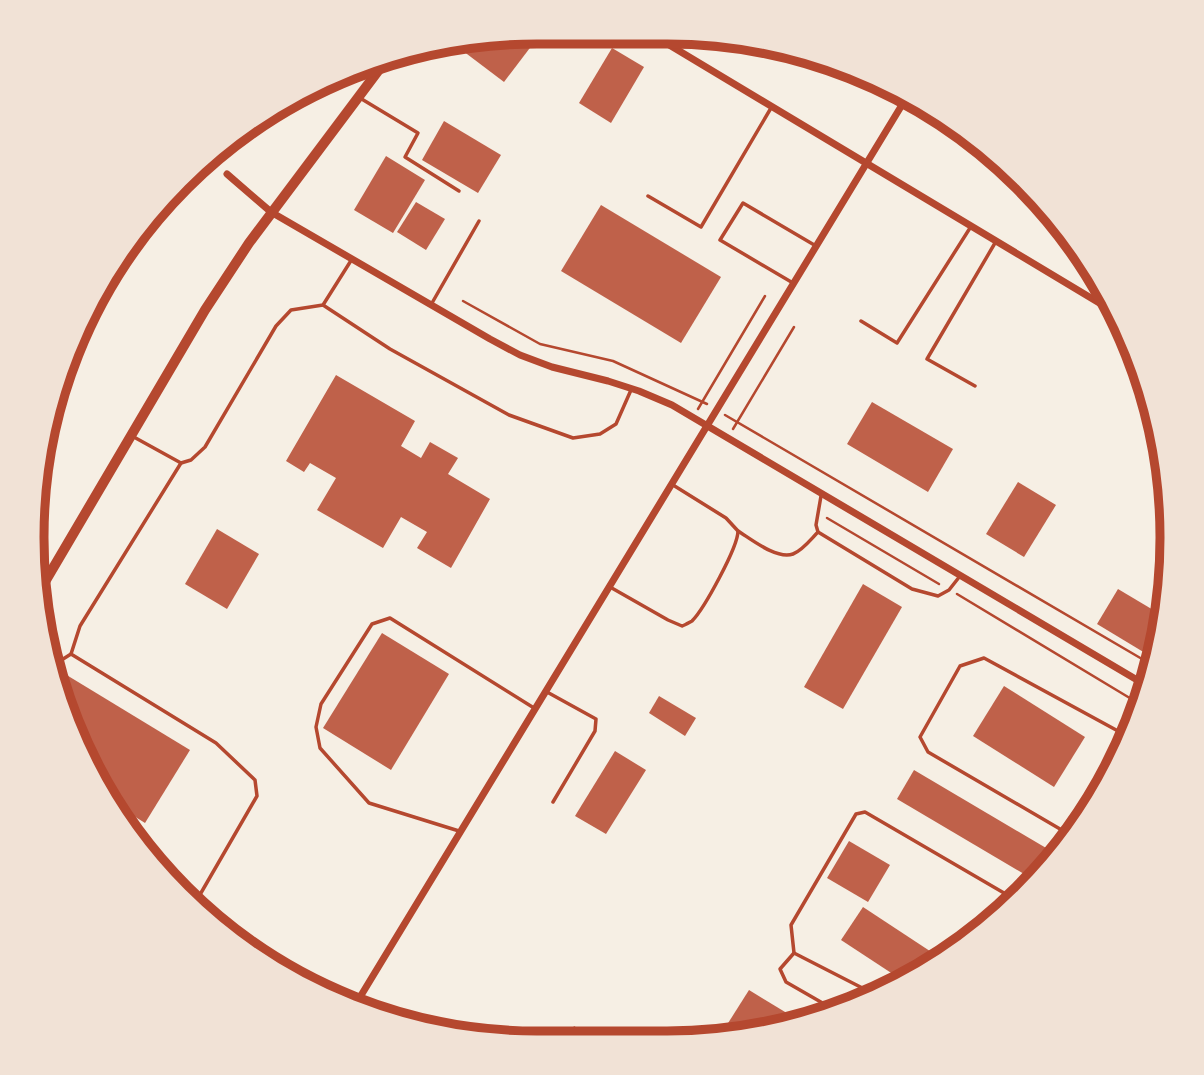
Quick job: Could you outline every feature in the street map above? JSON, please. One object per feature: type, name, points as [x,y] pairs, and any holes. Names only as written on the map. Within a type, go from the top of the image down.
[{"type":"main road","points":[[46,577],[205,310],[271,212],[379,70]]},
{"type":"street","points":[[668,44],[1100,303]]},
{"type":"street","points":[[360,998],[903,104]]},
{"type":"street","points":[[227,174],[271,212],[520,355],[552,367],[632,388],[672,405],[1138,681]]},
{"type":"lane","points":[[359,97],[418,133],[405,158],[459,191]]},
{"type":"lane","points":[[648,196],[701,227],[772,106]]},
{"type":"lane","points":[[795,285],[720,240],[743,203],[818,247]]},
{"type":"lane","points":[[431,305],[479,221]]},
{"type":"lane","points":[[860,321],[897,343],[971,226]]},
{"type":"lane","points":[[975,386],[927,359],[996,241]]},
{"type":"lane","points":[[323,304],[352,259]]},
{"type":"lane","points":[[60,661],[71,654],[80,626],[181,463],[191,460],[205,447],[276,326],[291,310],[323,304],[390,349],[509,415],[573,438],[600,434],[616,424],[632,388]]},
{"type":"lane","points":[[131,436],[181,463]]},
{"type":"lane","points":[[673,485],[726,518],[738,531],[780,554],[790,555],[799,551],[818,532]]},
{"type":"lane","points":[[822,494],[816,525],[818,532],[912,589],[939,596],[950,590],[960,576]]},
{"type":"lane","points":[[611,587],[668,620],[682,626],[692,622],[734,549],[738,531]]},
{"type":"lane","points":[[461,832],[369,803],[320,748],[316,727],[321,704],[372,624],[390,618],[536,709]]},
{"type":"lane","points":[[71,654],[216,743],[255,780],[257,796],[199,897]]},
{"type":"lane","points":[[1063,831],[928,752],[920,737],[960,666],[984,658],[1120,732]]},
{"type":"lane","points":[[547,691],[596,719],[595,732],[552,802]]},
{"type":"lane","points":[[826,1005],[786,982],[780,969],[794,953],[791,925],[856,814],[865,812],[1007,895]]},
{"type":"lane","points":[[794,953],[865,989]]},
{"type":"path","points":[[692,417],[765,296]]},
{"type":"path","points":[[728,438],[794,327]]},
{"type":"path","points":[[818,513],[1133,700]]},
{"type":"building","points":[[533,44],[504,82],[463,51],[473,48]]},
{"type":"building","points":[[612,48],[644,67],[611,123],[579,103]]},
{"type":"building","points":[[444,121],[501,155],[478,193],[422,160]]},
{"type":"building","points":[[386,156],[425,180],[393,233],[354,210]]},
{"type":"building","points":[[416,202],[445,219],[426,250],[397,232]]},
{"type":"building","points":[[601,205],[721,277],[681,343],[561,271]]},
{"type":"building","points":[[336,375],[415,421],[401,446],[421,458],[430,442],[458,458],[448,474],[490,499],[451,568],[417,548],[427,532],[401,517],[383,548],[317,510],[336,478],[310,463],[304,472],[286,461]]},
{"type":"building","points":[[872,402],[953,449],[928,492],[847,444]]},
{"type":"building","points":[[1018,482],[1056,505],[1024,557],[986,534]]},
{"type":"building","points":[[217,529],[259,554],[227,609],[185,584]]},
{"type":"building","points":[[863,584],[902,607],[843,709],[804,687]]},
{"type":"building","points":[[1118,589],[1155,611],[1146,654],[1097,624]]},
{"type":"building","points":[[382,633],[449,674],[391,770],[323,728]]},
{"type":"building","points":[[63,673],[190,750],[145,823],[127,811],[110,784],[81,726]]},
{"type":"building","points":[[1004,686],[1085,737],[1054,787],[973,736]]},
{"type":"building","points":[[659,696],[696,718],[685,736],[649,713]]},
{"type":"building","points":[[615,751],[646,770],[606,834],[575,816]]},
{"type":"building","points":[[914,770],[1049,850],[1027,875],[897,799]]},
{"type":"building","points":[[849,841],[890,865],[868,902],[827,878]]},
{"type":"building","points":[[863,907],[933,953],[894,975],[841,940]]},
{"type":"building","points":[[749,990],[790,1015],[763,1022],[725,1028]]}]
